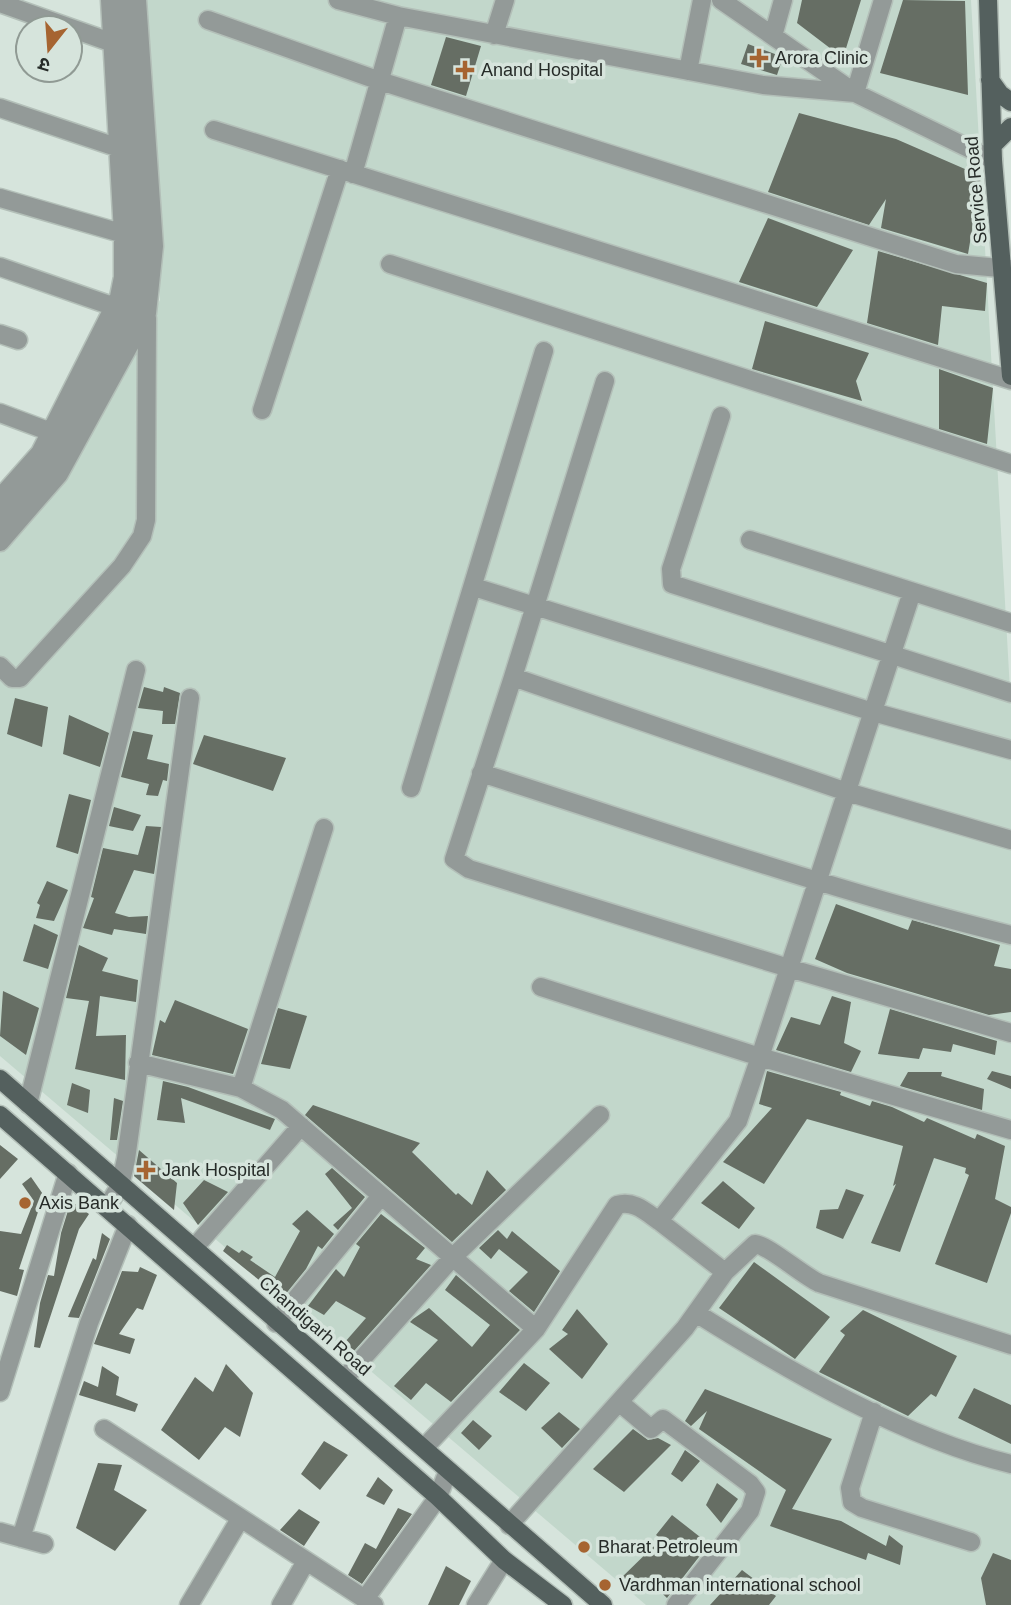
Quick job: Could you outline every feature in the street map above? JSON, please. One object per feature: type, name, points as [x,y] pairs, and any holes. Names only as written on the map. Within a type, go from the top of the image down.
[{"type":"main road","name":"Service Road","points":[[988,0],[993,152],[1007,269],[1011,378]]},
{"type":"main road","points":[[990,80],[1011,102]]},
{"type":"main road","points":[[993,152],[1011,127]]},
{"type":"main road","name":"Chandigarh Road","points":[[0,1079],[276,1323],[603,1605]]},
{"type":"main road","points":[[0,1115],[439,1497],[504,1560],[564,1605]]},
{"type":"street","points":[[0,666],[12,678],[20,677],[122,566],[142,536],[146,520],[133,304],[123,278],[130,235],[120,43],[110,0]]},
{"type":"street","points":[[123,0],[119,148],[130,235]]},
{"type":"street","points":[[0,542],[59,474],[133,304],[154,246],[137,0]]},
{"type":"street","points":[[338,0],[398,16],[763,85],[855,93]]},
{"type":"street","points":[[495,35],[505,0]]},
{"type":"street","points":[[688,71],[702,0]]},
{"type":"street","points":[[720,0],[855,93],[993,152]]},
{"type":"street","points":[[773,36],[783,0]]},
{"type":"street","points":[[855,93],[883,0]]},
{"type":"street","points":[[0,3],[38,8],[120,43]]},
{"type":"street","points":[[262,410],[380,80],[398,16]]},
{"type":"street","points":[[208,20],[380,80],[956,264],[1007,269]]},
{"type":"street","points":[[0,108],[119,148]]},
{"type":"street","points":[[214,130],[1011,378]]},
{"type":"street","points":[[0,198],[130,235]]},
{"type":"street","points":[[390,264],[1011,464]]},
{"type":"street","points":[[0,267],[133,304]]},
{"type":"street","points":[[0,519],[46,465],[57,434],[133,304]]},
{"type":"street","points":[[0,334],[18,340]]},
{"type":"street","points":[[411,788],[544,351]]},
{"type":"street","points":[[605,381],[513,677],[455,852],[457,863],[792,969],[1011,1032]]},
{"type":"street","points":[[0,413],[57,434]]},
{"type":"street","points":[[721,416],[671,569],[672,584],[1011,693]]},
{"type":"street","points":[[0,498],[57,434]]},
{"type":"street","points":[[750,540],[1011,623]]},
{"type":"street","points":[[474,587],[873,712],[1011,750]]},
{"type":"street","points":[[659,1221],[738,1121],[792,969],[912,592]]},
{"type":"street","points":[[28,1104],[136,670]]},
{"type":"street","points":[[513,677],[847,792],[1011,841]]},
{"type":"street","points":[[107,1207],[120,1185],[190,698]]},
{"type":"street","points":[[481,773],[820,882],[934,917],[1011,936]]},
{"type":"street","points":[[241,1088],[324,828]]},
{"type":"street","points":[[541,987],[760,1057],[1011,1130]]},
{"type":"street","points":[[138,1063],[241,1088],[265,1098],[536,1329]]},
{"type":"street","points":[[344,1379],[453,1257],[600,1115]]},
{"type":"street","points":[[194,1248],[301,1126]]},
{"type":"street","points":[[0,1392],[68,1172]]},
{"type":"street","points":[[276,1323],[381,1196]]},
{"type":"street","points":[[424,1448],[536,1329],[617,1205],[628,1202],[636,1206],[725,1272]]},
{"type":"street","points":[[21,1538],[89,1323],[128,1225]]},
{"type":"street","points":[[509,1525],[696,1313],[725,1272],[749,1246],[761,1245],[797,1272],[819,1283],[1011,1346]]},
{"type":"street","points":[[696,1313],[773,1361],[874,1412],[972,1455],[1011,1464]]},
{"type":"street","points":[[619,1402],[651,1429],[663,1419],[750,1484],[756,1492],[750,1511],[676,1605]]},
{"type":"street","points":[[874,1412],[850,1488],[852,1502],[862,1508],[971,1542]]},
{"type":"street","points":[[104,1429],[305,1563],[369,1602],[439,1497],[448,1471]]},
{"type":"street","points":[[189,1605],[240,1520]]},
{"type":"street","points":[[0,1532],[44,1544]]},
{"type":"street","points":[[476,1605],[504,1560]]},
{"type":"street","points":[[281,1605],[305,1563]]},
{"type":"shaded area","points":[[144,0],[971,0],[1011,708],[1011,1605],[646,1605],[0,1056],[0,551],[66,472],[160,300]]},
{"type":"building","points":[[802,0],[861,0],[843,58],[797,23]]},
{"type":"building","points":[[903,0],[965,1],[968,95],[880,73]]},
{"type":"building","points":[[446,37],[481,46],[466,96],[431,85]]},
{"type":"building","points":[[748,44],[783,57],[777,75],[741,64]]},
{"type":"building","points":[[799,113],[896,139],[981,176],[968,254],[881,228],[886,199],[869,225],[768,192]]},
{"type":"building","points":[[768,218],[853,250],[817,307],[739,282]]},
{"type":"building","points":[[878,251],[987,283],[985,311],[942,306],[938,345],[867,323]]},
{"type":"building","points":[[765,321],[869,353],[856,381],[862,401],[752,369]]},
{"type":"building","points":[[939,369],[993,388],[987,444],[939,429]]},
{"type":"building","points":[[144,687],[163,692],[164,687],[180,693],[175,724],[162,724],[163,711],[138,708]]},
{"type":"building","points":[[15,698],[48,707],[42,747],[7,734]]},
{"type":"building","points":[[69,715],[109,733],[100,767],[63,754]]},
{"type":"building","points":[[133,731],[153,735],[147,759],[169,764],[167,781],[163,780],[158,796],[146,795],[149,784],[121,777]]},
{"type":"building","points":[[204,735],[286,758],[273,791],[193,764]]},
{"type":"building","points":[[69,794],[91,800],[78,854],[56,847]]},
{"type":"building","points":[[114,807],[141,815],[133,831],[109,826]]},
{"type":"building","points":[[146,826],[161,827],[154,874],[134,870],[115,913],[129,917],[148,916],[146,934],[114,929],[112,935],[83,928],[94,898],[91,897],[103,848],[138,855]]},
{"type":"building","points":[[47,881],[68,890],[54,921],[36,918],[40,905],[37,903]]},
{"type":"building","points":[[836,904],[908,930],[912,920],[1000,945],[994,966],[1011,969],[1011,1012],[989,1015],[847,973],[815,959]]},
{"type":"building","points":[[34,924],[58,935],[48,969],[23,961]]},
{"type":"building","points":[[79,945],[108,958],[102,971],[138,980],[136,1002],[100,996],[96,1036],[126,1035],[125,1080],[75,1069],[89,1001],[66,998]]},
{"type":"building","points":[[3,991],[39,1008],[26,1055],[0,1036]]},
{"type":"building","points":[[832,996],[851,1002],[844,1043],[861,1051],[851,1072],[776,1050],[791,1017],[820,1025]]},
{"type":"building","points":[[175,1000],[248,1029],[233,1074],[152,1055],[160,1020],[165,1023]]},
{"type":"building","points":[[278,1008],[307,1016],[290,1069],[261,1064]]},
{"type":"building","points":[[890,1009],[997,1041],[995,1055],[953,1044],[951,1052],[923,1048],[919,1059],[878,1054]]},
{"type":"building","points":[[767,1071],[841,1092],[840,1095],[870,1106],[872,1101],[892,1107],[924,1122],[927,1118],[975,1139],[977,1134],[1005,1146],[995,1199],[1011,1207],[1011,1213],[987,1283],[935,1264],[969,1175],[965,1173],[966,1168],[934,1158],[900,1252],[871,1243],[896,1184],[893,1186],[903,1146],[807,1119],[764,1184],[723,1162],[772,1108],[759,1104]]},
{"type":"building","points":[[992,1071],[1011,1076],[1011,1089],[987,1079]]},
{"type":"building","points":[[908,1072],[942,1072],[941,1076],[984,1089],[982,1110],[900,1086]]},
{"type":"building","points":[[163,1081],[188,1087],[275,1119],[270,1130],[181,1098],[185,1123],[157,1120]]},
{"type":"building","points":[[72,1083],[90,1090],[88,1113],[67,1105]]},
{"type":"building","points":[[114,1098],[123,1101],[117,1140],[110,1140]]},
{"type":"building","points":[[313,1105],[420,1143],[412,1152],[456,1195],[458,1193],[472,1205],[487,1170],[506,1190],[452,1242],[305,1115]]},
{"type":"building","points":[[0,1145],[18,1159],[0,1179]]},
{"type":"building","points":[[139,1150],[177,1183],[174,1210],[134,1176]]},
{"type":"building","points":[[332,1168],[365,1197],[338,1230],[333,1225],[352,1208],[325,1174]]},
{"type":"building","points":[[31,1177],[47,1200],[43,1210],[39,1209],[19,1269],[24,1270],[17,1296],[0,1291],[0,1231],[21,1234],[34,1201],[22,1184]]},
{"type":"building","points":[[204,1180],[228,1192],[198,1225],[183,1203]]},
{"type":"building","points":[[723,1181],[755,1208],[739,1229],[701,1203]]},
{"type":"building","points":[[846,1189],[864,1195],[843,1239],[816,1228],[820,1210],[838,1209]]},
{"type":"building","points":[[71,1201],[89,1214],[79,1229],[40,1348],[34,1347],[40,1303],[48,1275],[54,1276],[61,1233]]},
{"type":"building","points":[[307,1210],[334,1234],[322,1249],[318,1246],[306,1269],[280,1301],[272,1295],[274,1292],[223,1251],[227,1245],[239,1253],[242,1250],[253,1257],[250,1260],[275,1277],[300,1231],[292,1224]]},
{"type":"building","points":[[381,1214],[425,1248],[416,1259],[431,1265],[354,1351],[345,1342],[366,1318],[336,1301],[324,1315],[308,1306],[336,1269],[344,1277],[360,1247],[356,1244]]},
{"type":"building","points":[[498,1230],[507,1239],[512,1231],[560,1271],[534,1312],[509,1291],[528,1272],[499,1249],[491,1259],[479,1248]]},
{"type":"building","points":[[102,1233],[110,1239],[79,1318],[68,1317],[93,1258],[96,1260]]},
{"type":"building","points":[[754,1262],[830,1317],[795,1359],[719,1308]]},
{"type":"building","points":[[140,1267],[157,1275],[143,1310],[137,1308],[119,1334],[135,1339],[130,1354],[94,1344],[122,1271],[138,1272]]},
{"type":"building","points":[[456,1275],[520,1330],[451,1402],[426,1383],[411,1400],[394,1386],[438,1340],[410,1322],[413,1319],[429,1308],[472,1347],[490,1325],[445,1290]]},
{"type":"building","points":[[577,1309],[608,1344],[582,1379],[549,1349],[568,1334],[562,1330]]},
{"type":"building","points":[[863,1310],[957,1356],[936,1397],[931,1394],[908,1416],[819,1372],[845,1335],[840,1331]]},
{"type":"building","points":[[524,1363],[550,1383],[526,1411],[499,1392]]},
{"type":"building","points":[[226,1364],[253,1393],[240,1437],[225,1427],[199,1460],[161,1430],[195,1377],[213,1392]]},
{"type":"building","points":[[102,1366],[119,1377],[116,1395],[138,1404],[135,1412],[79,1395],[84,1381],[98,1387]]},
{"type":"building","points":[[974,1388],[1011,1405],[1011,1444],[958,1418]]},
{"type":"building","points":[[705,1389],[832,1439],[792,1509],[841,1521],[886,1546],[889,1535],[903,1546],[900,1565],[868,1553],[866,1560],[770,1526],[786,1490],[699,1429],[707,1411],[691,1426],[685,1421]]},
{"type":"building","points":[[559,1412],[580,1429],[562,1448],[541,1428]]},
{"type":"building","points":[[473,1420],[492,1436],[479,1450],[461,1433]]},
{"type":"building","points":[[633,1429],[648,1440],[658,1438],[671,1445],[624,1492],[593,1469]]},
{"type":"building","points":[[324,1441],[348,1455],[320,1490],[301,1474]]},
{"type":"building","points":[[685,1450],[700,1461],[682,1482],[671,1474]]},
{"type":"building","points":[[98,1463],[122,1465],[114,1490],[147,1510],[115,1551],[76,1528]]},
{"type":"building","points":[[378,1477],[393,1490],[384,1505],[366,1496]]},
{"type":"building","points":[[717,1483],[738,1499],[721,1523],[706,1505]]},
{"type":"building","points":[[398,1508],[412,1514],[362,1584],[348,1575],[365,1543],[376,1549]]},
{"type":"building","points":[[299,1509],[320,1522],[304,1546],[280,1530]]},
{"type":"building","points":[[672,1515],[709,1544],[667,1598],[647,1579],[634,1591],[618,1581],[661,1539],[656,1535]]},
{"type":"building","points":[[993,1553],[1011,1560],[1011,1605],[986,1605],[981,1578]]},
{"type":"building","points":[[446,1566],[471,1581],[459,1605],[428,1605]]},
{"type":"building","points":[[742,1570],[776,1596],[769,1605],[710,1605]]},
{"type":"place","name":"Arora Clinic","points":[[759,58]]},
{"type":"place","name":"Anand Hospital","points":[[465,70]]},
{"type":"place","name":"Jank Hospital","points":[[146,1170]]},
{"type":"place","name":"Axis Bank","points":[[25,1203]]},
{"type":"place","name":"Bharat Petroleum","points":[[584,1547]]},
{"type":"place","name":"Vardhman international school","points":[[605,1585]]}]
